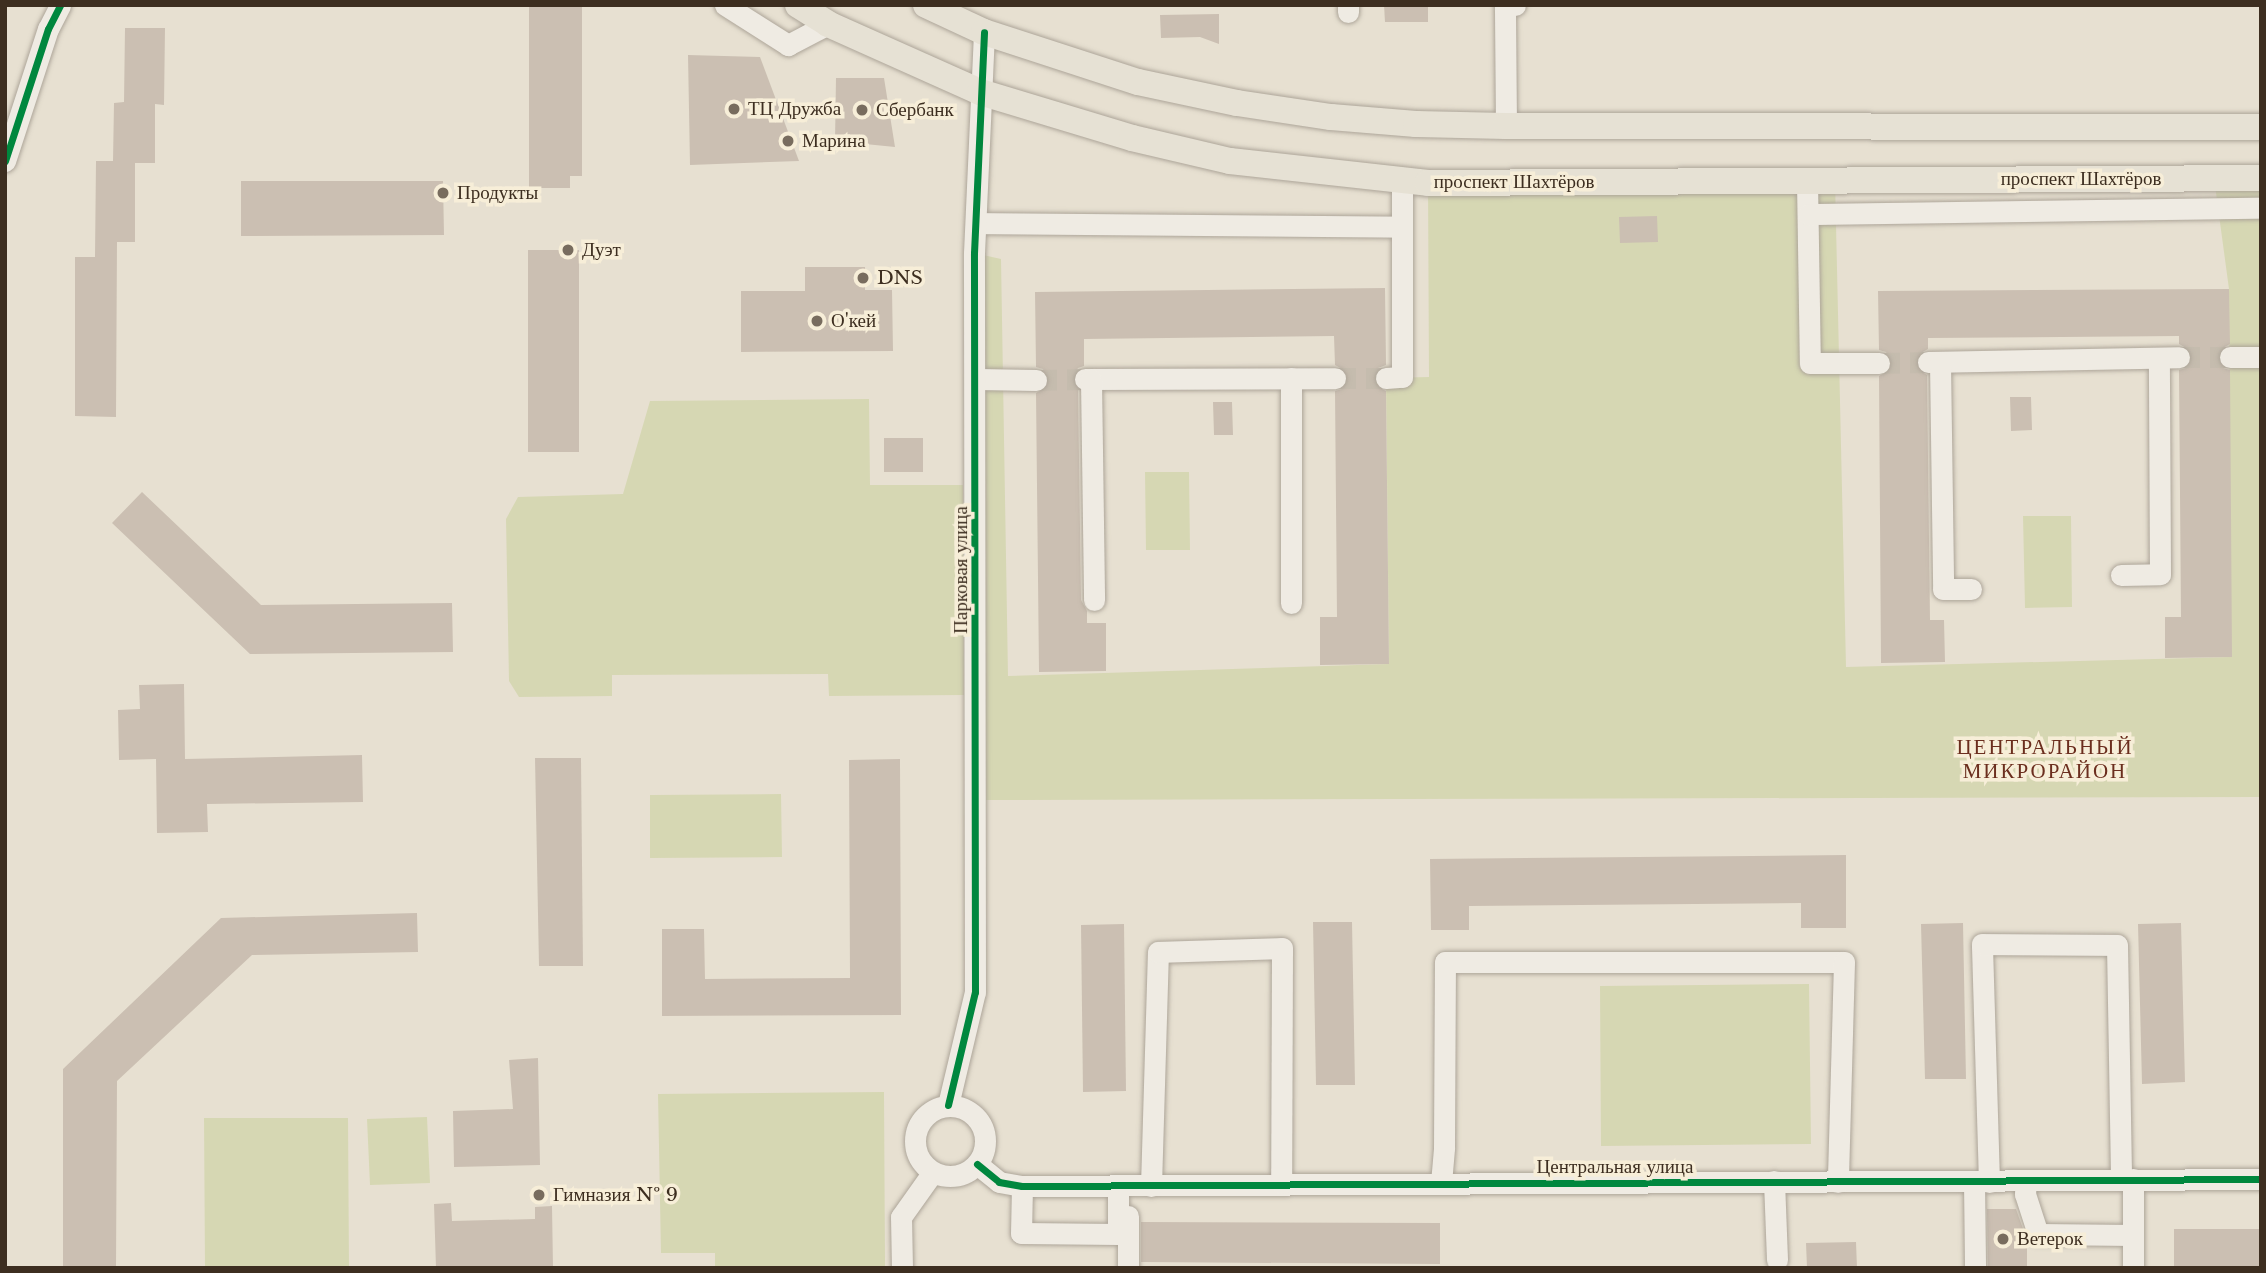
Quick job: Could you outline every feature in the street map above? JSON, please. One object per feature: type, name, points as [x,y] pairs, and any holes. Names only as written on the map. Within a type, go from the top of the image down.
[{"type":"main road","name":"проспект Шахтёров","points":[[798,5],[828,24],[980,92],[1132,138],[1230,161],[1428,183],[2261,178]]},
{"type":"main road","points":[[926,5],[984,32],[1138,82],[1237,103],[1331,117],[1416,124],[1506,126],[2261,127]]},
{"type":"street","points":[[5,162],[48,29],[60,5]]},
{"type":"street","points":[[725,5],[788,45],[828,24]]},
{"type":"street","points":[[1506,126],[1505,5],[1515,5]]},
{"type":"street","name":"Парковая улица","points":[[948,1105],[975,992],[976,223],[984,32]]},
{"type":"street","points":[[1386,378],[1402,377],[1402,180]]},
{"type":"street","points":[[1807,181],[1810,363],[1879,363]]},
{"type":"street","points":[[1808,214],[2261,208]]},
{"type":"street","points":[[976,223],[1401,227]]},
{"type":"street","points":[[2230,357],[2261,357]]},
{"type":"street","points":[[1971,589],[1943,589],[1934,362],[2169,358],[2160,574],[2122,575]]},
{"type":"street","points":[[1291,378],[1291,603]]},
{"type":"street","points":[[1094,600],[1088,379],[1335,378]]},
{"type":"street","points":[[977,379],[1036,380]]},
{"type":"street","points":[[1975,1268],[1982,1182],[1982,944],[2117,946],[2133,1268]]},
{"type":"street","points":[[1152,1186],[1158,952],[1282,948],[1281,1183]]},
{"type":"street","points":[[1441,1183],[1444,1147],[1445,962],[1844,962],[1838,1182]]},
{"type":"street","points":[[948,1105],[970,1111],[983,1126],[986,1146],[977,1164],[956,1176],[933,1172],[922,1163],[916,1151],[918,1125],[927,1114],[948,1105]]},
{"type":"street","name":"Центральная улица","points":[[977,1164],[999,1182],[1022,1186],[1982,1182],[2261,1178]]},
{"type":"street","points":[[902,1268],[901,1217],[933,1172]]},
{"type":"street","points":[[2025,1180],[2025,1194],[2038,1234],[2133,1235]]},
{"type":"street","points":[[1774,1181],[1777,1259]]},
{"type":"street","points":[[1022,1186],[1021,1233],[1118,1234],[1123,1186]]},
{"type":"street","points":[[1123,1186],[1128,1268]]},
{"type":"green space","points":[[2214,178],[2261,178],[2261,797],[975,800],[974,253],[1001,259],[1008,676],[1389,664],[1386,378],[1429,377],[1428,183],[1835,180],[1846,667],[2231,657],[2229,289]]},
{"type":"green space","points":[[869,399],[870,485],[963,485],[964,695],[829,696],[828,674],[612,675],[612,696],[519,697],[509,681],[506,519],[518,497],[623,494],[650,401]]},
{"type":"green space","points":[[1145,472],[1189,472],[1190,550],[1146,550]]},
{"type":"green space","points":[[2023,516],[2071,516],[2072,607],[2025,608]]},
{"type":"green space","points":[[781,794],[782,857],[650,858],[650,795]]},
{"type":"green space","points":[[1809,984],[1811,1144],[1601,1146],[1600,986]]},
{"type":"green space","points":[[884,1092],[885,1268],[715,1268],[715,1253],[661,1253],[658,1094]]},
{"type":"green space","points":[[427,1117],[430,1183],[370,1185],[367,1119]]},
{"type":"green space","points":[[204,1118],[348,1118],[349,1268],[205,1268]]},
{"type":"building","points":[[529,5],[582,5],[582,176],[570,176],[570,188],[529,188]]},
{"type":"building","points":[[1384,5],[1428,5],[1428,22],[1385,22]]},
{"type":"building","points":[[1219,14],[1219,44],[1200,37],[1161,38],[1160,15]]},
{"type":"building","points":[[125,28],[165,28],[164,105],[155,104],[155,163],[135,163],[135,242],[117,242],[116,417],[75,416],[75,257],[95,257],[96,161],[113,161],[114,103],[124,102]]},
{"type":"building","name":"ТЦ Дружба","points":[[688,55],[760,57],[799,161],[690,165]]},
{"type":"building","name":"Сбербанк","points":[[836,78],[884,78],[895,147],[835,141]]},
{"type":"building","points":[[241,181],[443,181],[444,235],[241,236]]},
{"type":"building","points":[[1657,216],[1658,242],[1620,243],[1619,217]]},
{"type":"building","points":[[528,250],[579,250],[579,452],[528,452]]},
{"type":"building","name":"О'кей","points":[[805,267],[865,267],[865,290],[892,290],[893,351],[741,352],[741,291],[805,291]]},
{"type":"building","points":[[1385,288],[1386,365],[1378,368],[1373,378],[1376,386],[1386,391],[1389,664],[1320,665],[1320,617],[1337,617],[1335,391],[1342,389],[1348,379],[1346,371],[1335,365],[1334,336],[1084,339],[1084,366],[1078,368],[1072,378],[1078,390],[1081,600],[1087,611],[1087,623],[1106,623],[1106,671],[1039,672],[1036,393],[1047,387],[1049,380],[1043,369],[1036,367],[1035,292]]},
{"type":"building","points":[[2229,289],[2230,344],[2219,350],[2217,358],[2223,368],[2230,370],[2232,657],[2165,658],[2165,617],[2181,617],[2179,370],[2186,368],[2192,357],[2190,350],[2179,344],[2179,336],[1928,338],[1928,349],[1917,355],[1915,363],[1917,369],[1927,375],[1930,620],[1944,620],[1945,662],[1881,663],[1879,376],[1890,370],[1892,362],[1886,352],[1879,350],[1878,291]]},
{"type":"building","points":[[2010,397],[2031,397],[2032,430],[2011,431]]},
{"type":"building","points":[[1213,402],[1232,402],[1233,435],[1214,435]]},
{"type":"building","points":[[884,438],[923,438],[923,472],[884,472]]},
{"type":"building","points":[[142,492],[261,605],[452,603],[453,652],[250,654],[112,523]]},
{"type":"building","points":[[184,684],[185,759],[362,755],[363,802],[207,804],[208,832],[157,833],[156,759],[119,760],[118,710],[140,709],[139,685]]},
{"type":"building","points":[[535,758],[581,758],[583,966],[539,966]]},
{"type":"building","points":[[900,759],[901,1015],[662,1016],[662,929],[704,929],[705,979],[850,978],[849,760]]},
{"type":"building","points":[[1846,855],[1846,928],[1801,928],[1801,903],[1469,906],[1469,930],[1431,930],[1430,859]]},
{"type":"building","points":[[417,913],[418,952],[252,955],[117,1081],[116,1268],[63,1268],[63,1069],[221,918]]},
{"type":"building","points":[[1313,922],[1352,922],[1355,1085],[1316,1085]]},
{"type":"building","points":[[1963,923],[1966,1079],[1925,1079],[1921,924]]},
{"type":"building","points":[[2181,923],[2185,1082],[2142,1084],[2138,924]]},
{"type":"building","points":[[1124,924],[1126,1091],[1083,1092],[1081,925]]},
{"type":"building","points":[[538,1058],[540,1165],[454,1167],[453,1111],[513,1109],[509,1060]]},
{"type":"building","points":[[451,1203],[452,1221],[535,1219],[535,1207],[552,1206],[553,1268],[436,1268],[434,1204]]},
{"type":"building","name":"Ветерок","points":[[1987,1209],[2016,1209],[2027,1240],[2027,1268],[1988,1268]]},
{"type":"building","points":[[1141,1222],[1440,1223],[1440,1264],[1141,1262]]},
{"type":"building","points":[[2174,1229],[2261,1229],[2261,1268],[2174,1268]]},
{"type":"building","points":[[1856,1242],[1857,1268],[1807,1268],[1806,1243]]},
{"type":"tunnel","points":[[2179,357],[2230,357]]},
{"type":"tunnel","points":[[1879,363],[1928,362]]},
{"type":"tunnel","points":[[1335,378],[1386,378]]},
{"type":"tunnel","points":[[1036,380],[1085,379]]},
{"type":"cycle path","points":[[5,161],[48,29],[60,5]]},
{"type":"cycle path","points":[[948,1105],[975,992],[974,253],[984,32]]},
{"type":"cycle path","points":[[977,1164],[999,1182],[1022,1186],[2261,1179]]},
{"type":"place","name":"ТЦ Дружба","points":[[734,109]]},
{"type":"place","name":"Сбербанк","points":[[862,110]]},
{"type":"place","name":"Марина","points":[[788,141]]},
{"type":"place","name":"Продукты","points":[[443,193]]},
{"type":"place","name":"Дуэт","points":[[568,250]]},
{"type":"place","name":"DNS","points":[[863,278]]},
{"type":"place","name":"О'кей","points":[[817,321]]},
{"type":"place","name":"Гимназия № 9","points":[[539,1195]]},
{"type":"place","name":"Ветерок","points":[[2003,1239]]},
{"type":"district","name":"ЦЕНТРАЛЬНЫЙ МИКРОРАЙОН","points":[[2045,759]]}]
